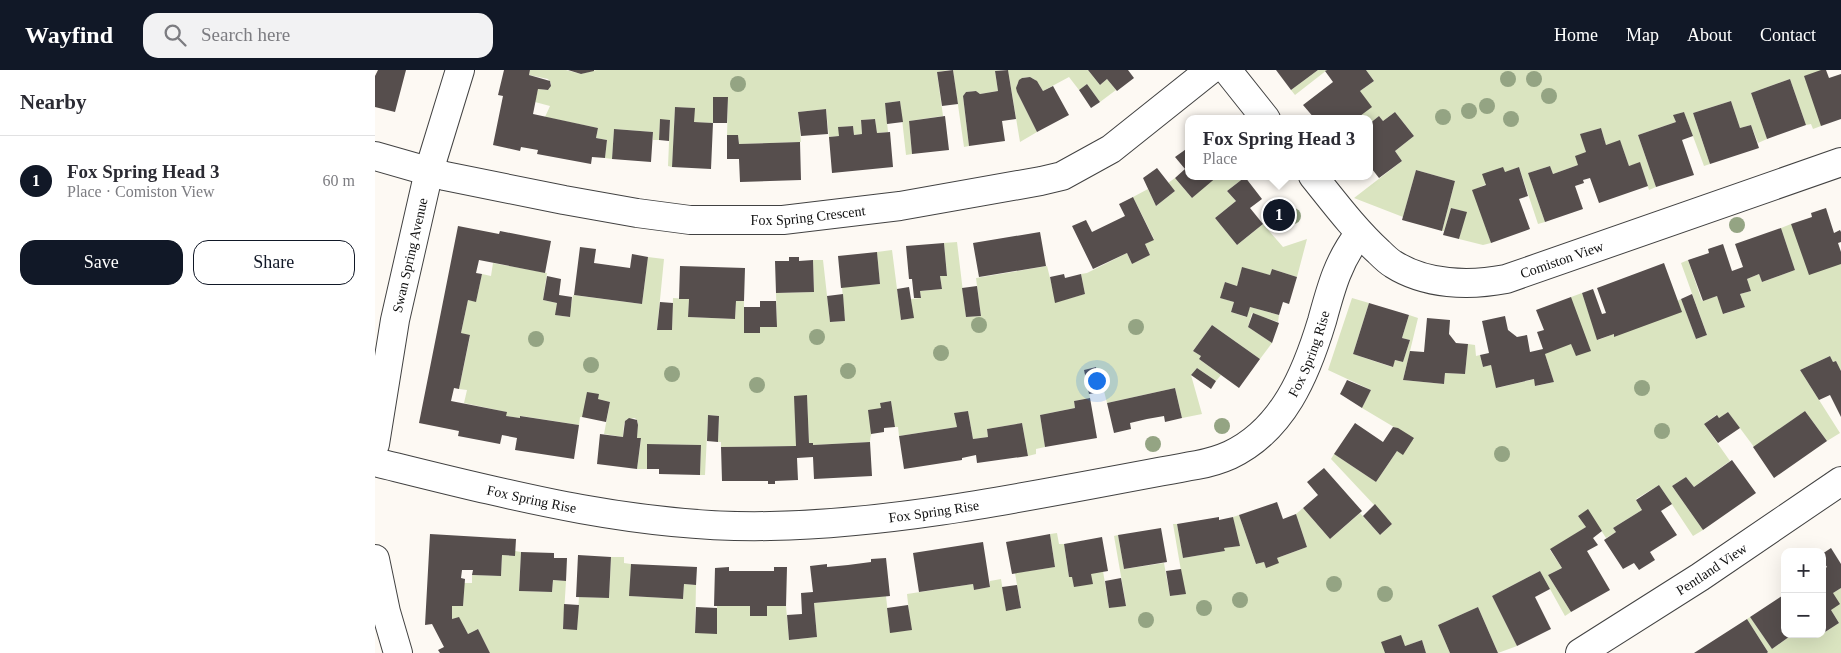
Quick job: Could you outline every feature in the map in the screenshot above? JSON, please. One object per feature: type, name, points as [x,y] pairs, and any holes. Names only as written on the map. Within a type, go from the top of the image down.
[{"type":"street","name":"Swan Spring Avenue","points":[[375,444],[395,320],[429,171],[460,70]]},
{"type":"street","name":"Fox Spring Crescent","points":[[375,156],[429,171],[564,200],[637,213],[690,220],[783,220],[900,206],[1061,176],[1111,149],[1210,70]]},
{"type":"street","points":[[1227,70],[1263,115]]},
{"type":"street","name":"Comiston View","points":[[1316,180],[1359,234],[1392,264],[1407,271],[1446,282],[1483,283],[1515,276],[1841,162]]},
{"type":"street","name":"Fox Spring Rise","points":[[375,462],[587,510],[695,524],[769,526],[841,523],[959,507],[1197,465],[1228,456],[1239,450],[1267,429],[1279,416],[1300,381],[1315,345],[1340,263],[1359,234]]},
{"type":"street","name":"Pentland View","points":[[1580,653],[1699,577],[1841,481]]},
{"type":"street","points":[[375,559],[386,612],[398,653]]},
{"type":"green space","points":[[530,70],[566,70],[581,74],[596,70],[950,70],[937,72],[943,116],[909,121],[912,154],[906,155],[900,101],[885,103],[888,132],[877,133],[875,119],[861,120],[862,134],[854,135],[853,126],[839,127],[839,136],[829,137],[826,109],[798,112],[801,142],[739,144],[738,135],[727,135],[728,98],[714,97],[713,123],[694,122],[694,108],[675,107],[672,167],[668,166],[670,120],[660,120],[659,140],[653,140],[653,132],[614,129],[612,159],[605,158],[607,140],[596,138],[598,128],[545,117],[550,106],[535,102],[538,89],[548,90],[551,83],[548,79],[529,75]]},
{"type":"green space","points":[[953,70],[1002,70],[995,71],[998,91],[980,94],[976,91],[966,92],[963,96],[969,146],[964,147]]},
{"type":"green space","points":[[1008,70],[1088,70],[1100,85],[1107,79],[1116,90],[1100,102],[1087,84],[1079,90],[1069,77],[1043,91],[1033,78],[1022,78],[1017,84],[1017,92],[1037,132],[1020,142]]},
{"type":"green space","points":[[1318,70],[1327,70],[1295,95],[1291,90]]},
{"type":"green space","points":[[1366,70],[1821,70],[1821,126],[1813,129],[1811,124],[1806,125],[1790,79],[1751,93],[1767,139],[1758,143],[1751,125],[1740,128],[1731,101],[1693,113],[1710,164],[1704,166],[1684,112],[1674,115],[1676,122],[1638,135],[1656,187],[1649,190],[1640,163],[1629,166],[1620,141],[1606,145],[1601,128],[1581,134],[1586,152],[1578,165],[1553,174],[1550,166],[1528,173],[1545,222],[1538,224],[1519,167],[1473,190],[1491,243],[1483,245],[1459,239],[1466,212],[1451,208],[1444,231],[1442,231],[1455,181],[1416,170],[1403,217],[1354,198],[1402,161],[1395,151],[1414,136],[1395,112],[1383,121],[1379,116],[1373,121],[1373,115],[1357,115],[1360,91],[1374,81]]},
{"type":"green space","points":[[1175,178],[1192,198],[1212,180],[1241,180],[1227,191],[1236,201],[1215,218],[1237,245],[1263,224],[1283,247],[1307,239],[1297,277],[1272,269],[1270,275],[1242,268],[1237,286],[1225,282],[1221,298],[1234,302],[1231,312],[1246,317],[1250,307],[1279,315],[1278,322],[1252,313],[1248,327],[1272,343],[1260,359],[1212,325],[1193,351],[1201,356],[1199,359],[1221,375],[1216,381],[1197,368],[1191,375],[1202,414],[1182,418],[1175,388],[1107,403],[1104,391],[1100,392],[1096,367],[1085,370],[1090,398],[1074,401],[1075,408],[1040,415],[1045,447],[1036,449],[1036,454],[1028,456],[1022,423],[987,429],[988,437],[973,439],[968,411],[955,413],[957,427],[899,436],[898,427],[895,427],[891,401],[881,403],[880,413],[870,442],[813,445],[809,443],[807,396],[796,446],[721,447],[721,442],[718,442],[719,416],[708,415],[705,475],[700,475],[701,445],[647,444],[647,469],[637,469],[641,439],[637,438],[638,422],[635,418],[627,419],[624,424],[623,437],[604,434],[610,402],[598,399],[580,417],[579,425],[521,416],[520,418],[506,416],[506,412],[464,403],[467,390],[459,389],[470,336],[461,333],[468,300],[476,301],[482,274],[491,276],[493,263],[547,273],[543,300],[557,303],[556,315],[569,317],[573,295],[642,304],[648,257],[664,259],[657,330],[672,330],[673,298],[689,299],[688,317],[735,319],[736,301],[744,301],[744,333],[759,333],[760,327],[777,326],[776,293],[814,292],[813,260],[823,260],[830,322],[845,321],[842,287],[880,284],[877,252],[892,250],[901,320],[913,318],[911,299],[921,298],[920,291],[942,289],[940,276],[947,275],[944,243],[957,242],[966,317],[981,316],[976,278],[1047,266],[1056,302],[1085,294],[1081,274],[1087,273],[1127,253],[1132,264],[1150,255],[1145,244],[1154,239],[1133,197],[1148,189],[1156,206],[1175,191],[1168,183]]},
{"type":"green space","points":[[1791,224],[1841,264],[1841,371],[1836,361],[1833,362],[1830,356],[1800,370],[1840,433],[1827,441],[1805,411],[1754,447],[1728,412],[1719,418],[1716,415],[1704,424],[1730,461],[1694,487],[1686,477],[1672,486],[1703,530],[1693,536],[1659,485],[1636,499],[1642,510],[1613,528],[1616,532],[1606,538],[1588,510],[1578,516],[1586,527],[1550,550],[1562,568],[1548,575],[1571,612],[1565,616],[1540,571],[1492,596],[1517,646],[1498,653],[1478,607],[1438,625],[1450,653],[1426,653],[1422,640],[1385,653],[490,653],[478,629],[468,634],[459,618],[452,619],[452,606],[463,606],[464,583],[472,583],[472,575],[501,576],[502,555],[515,556],[515,551],[521,552],[519,591],[552,592],[553,580],[566,581],[563,629],[577,629],[579,597],[609,598],[611,557],[624,557],[624,563],[631,564],[630,596],[683,599],[684,584],[696,585],[695,633],[717,633],[717,606],[750,606],[751,616],[767,616],[767,606],[786,606],[789,640],[817,637],[814,603],[886,596],[890,632],[911,630],[907,594],[973,584],[974,590],[990,587],[990,581],[1001,579],[1006,610],[1021,608],[1015,573],[1055,567],[1050,534],[1057,533],[1059,544],[1064,544],[1069,577],[1103,571],[1109,608],[1126,605],[1114,536],[1118,535],[1124,569],[1164,563],[1170,596],[1185,594],[1173,524],[1177,524],[1183,558],[1225,551],[1224,548],[1239,546],[1233,517],[1239,515],[1256,564],[1264,562],[1266,567],[1277,558],[1307,547],[1296,514],[1303,508],[1330,539],[1360,513],[1380,535],[1392,524],[1331,459],[1334,454],[1376,482],[1397,451],[1414,439],[1362,408],[1371,390],[1328,370],[1352,298],[1369,303],[1353,354],[1392,367],[1395,360],[1403,362],[1410,340],[1402,338],[1409,315],[1418,318],[1403,380],[1444,384],[1445,373],[1465,374],[1468,344],[1475,345],[1476,356],[1480,355],[1483,367],[1491,365],[1497,388],[1534,379],[1536,386],[1554,382],[1545,354],[1571,297],[1582,293],[1598,340],[1614,334],[1614,337],[1681,299],[1696,339],[1707,335],[1681,263],[1688,260],[1702,301],[1717,296],[1724,314],[1745,307],[1740,294],[1751,291],[1747,279],[1759,274],[1762,282],[1795,270],[1781,228]]},
{"type":"green space","points":[[1841,588],[1841,653],[1767,653],[1747,619],[1750,617],[1772,649],[1787,638],[1826,638],[1826,631],[1839,623],[1831,610],[1833,593]]},
{"type":"building","points":[[378,70],[406,70],[395,112],[375,107],[375,76]]},
{"type":"building","points":[[504,70],[530,70],[529,75],[550,81],[551,86],[548,90],[538,89],[533,114],[598,128],[596,138],[607,140],[605,158],[592,157],[591,164],[537,154],[538,150],[521,147],[520,151],[493,145],[503,96],[498,95]]},
{"type":"building","points":[[568,70],[594,70],[594,71],[581,74]]},
{"type":"building","points":[[953,70],[958,104],[942,106],[937,72]]},
{"type":"building","points":[[1008,70],[1016,119],[1002,121],[1005,141],[969,146],[963,96],[966,92],[976,91],[980,94],[998,91],[995,71]]},
{"type":"building","points":[[1088,70],[1128,70],[1134,78],[1117,91],[1107,79],[1100,85]]},
{"type":"building","points":[[1276,70],[1318,70],[1291,90]]},
{"type":"building","points":[[1366,70],[1374,81],[1360,91],[1372,107],[1361,115],[1312,115],[1303,105],[1333,82],[1325,71]]},
{"type":"building","points":[[1826,70],[1829,78],[1841,74],[1841,119],[1821,126],[1804,76]]},
{"type":"building","points":[[1030,77],[1037,81],[1043,91],[1053,86],[1069,115],[1037,132],[1016,88],[1019,80]]},
{"type":"building","points":[[1790,79],[1806,125],[1767,139],[1751,93]]},
{"type":"building","points":[[1087,84],[1100,102],[1091,108],[1079,90]]},
{"type":"building","points":[[713,97],[728,97],[727,123],[713,123]]},
{"type":"building","points":[[900,101],[903,122],[887,124],[885,103]]},
{"type":"building","points":[[1731,101],[1740,128],[1751,125],[1759,148],[1710,164],[1693,113]]},
{"type":"building","points":[[675,107],[695,108],[694,122],[713,123],[711,169],[672,167]]},
{"type":"building","points":[[826,109],[828,134],[801,136],[798,112]]},
{"type":"building","points":[[1395,112],[1414,136],[1395,151],[1402,161],[1379,178],[1373,170],[1373,121],[1379,116],[1383,121]]},
{"type":"building","points":[[1684,112],[1693,136],[1682,140],[1694,175],[1656,187],[1638,135],[1676,122],[1673,115]]},
{"type":"building","points":[[945,116],[949,150],[912,154],[909,121]]},
{"type":"building","points":[[660,119],[670,120],[669,141],[659,140]]},
{"type":"building","points":[[875,119],[877,133],[890,132],[893,167],[832,173],[829,137],[839,136],[838,127],[853,126],[854,135],[862,134],[861,120]]},
{"type":"building","points":[[1601,128],[1606,145],[1620,140],[1629,166],[1640,162],[1648,186],[1599,203],[1590,178],[1583,180],[1584,183],[1575,186],[1583,209],[1545,222],[1528,173],[1550,166],[1553,174],[1578,165],[1575,156],[1586,152],[1580,134]]},
{"type":"building","points":[[614,129],[653,132],[651,162],[612,159]]},
{"type":"building","points":[[727,135],[738,135],[739,144],[800,142],[801,180],[740,182],[739,159],[727,159]]},
{"type":"building","points":[[1185,150],[1185,169],[1175,157]]},
{"type":"building","points":[[1503,167],[1505,172],[1519,167],[1528,196],[1519,199],[1530,229],[1491,243],[1472,190],[1486,185],[1482,174]]},
{"type":"building","points":[[1157,168],[1175,191],[1156,206],[1143,178]]},
{"type":"building","points":[[1185,169],[1185,180],[1213,180],[1192,198],[1175,178]]},
{"type":"building","points":[[1416,170],[1455,181],[1442,231],[1402,220]]},
{"type":"building","points":[[1241,180],[1247,180],[1262,199],[1250,208],[1263,224],[1237,245],[1215,218],[1236,201],[1227,191]]},
{"type":"building","points":[[1133,197],[1154,240],[1145,244],[1150,255],[1132,264],[1127,253],[1093,269],[1072,226],[1086,220],[1092,232],[1125,216],[1119,204]]},
{"type":"building","points":[[1279,201],[1292,217],[1279,229],[1265,214]]},
{"type":"building","points":[[1451,208],[1467,212],[1459,239],[1443,235]]},
{"type":"building","points":[[1826,208],[1834,233],[1840,230],[1841,232],[1841,242],[1838,243],[1841,252],[1841,264],[1809,275],[1791,224],[1812,217],[1811,213]]},
{"type":"building","points":[[458,226],[499,234],[500,231],[551,241],[545,273],[479,260],[476,273],[482,274],[476,302],[468,300],[461,333],[470,335],[459,389],[454,388],[451,401],[507,412],[506,416],[520,418],[520,416],[579,425],[574,459],[515,450],[517,438],[502,435],[500,444],[458,436],[459,431],[419,423]]},
{"type":"building","points":[[1781,228],[1795,270],[1762,282],[1759,274],[1747,279],[1751,291],[1740,294],[1745,307],[1723,314],[1717,296],[1703,301],[1688,260],[1709,253],[1708,249],[1723,244],[1732,271],[1743,267],[1735,244]]},
{"type":"building","points":[[1040,232],[1046,266],[979,277],[973,243]]},
{"type":"building","points":[[944,243],[947,276],[940,276],[942,289],[920,291],[921,298],[914,298],[912,279],[909,279],[906,246]]},
{"type":"building","points":[[580,247],[596,249],[594,263],[630,268],[632,254],[648,257],[642,304],[574,295]]},
{"type":"building","points":[[877,252],[880,284],[841,288],[838,256]]},
{"type":"building","points":[[789,257],[799,257],[799,261],[813,260],[814,292],[776,293],[775,261],[789,261]]},
{"type":"building","points":[[1664,263],[1682,312],[1614,337],[1614,334],[1597,340],[1582,293],[1593,289],[1602,314],[1606,313],[1597,288]]},
{"type":"building","points":[[680,266],[745,268],[744,301],[736,301],[735,319],[688,317],[689,299],[679,299]]},
{"type":"building","points":[[1242,267],[1270,275],[1272,269],[1297,277],[1289,304],[1283,302],[1279,315],[1250,307],[1247,317],[1231,312],[1234,302],[1220,298],[1225,282],[1237,286]]},
{"type":"building","points":[[1064,274],[1065,278],[1081,274],[1085,294],[1055,303],[1050,277]]},
{"type":"building","points":[[547,276],[561,279],[559,295],[572,297],[570,317],[555,315],[557,303],[543,300]]},
{"type":"building","points":[[977,286],[981,316],[966,317],[962,288]]},
{"type":"building","points":[[909,287],[914,318],[901,320],[897,289]]},
{"type":"building","points":[[843,294],[845,321],[830,322],[827,296]]},
{"type":"building","points":[[1692,294],[1707,335],[1696,339],[1681,299]]},
{"type":"building","points":[[1571,297],[1591,351],[1576,356],[1571,344],[1545,354],[1554,382],[1535,386],[1534,379],[1496,388],[1491,365],[1483,367],[1480,355],[1489,353],[1482,321],[1505,316],[1508,330],[1517,337],[1527,335],[1530,352],[1543,349],[1537,332],[1544,330],[1536,310]]},
{"type":"building","points":[[760,301],[776,301],[777,327],[760,327],[760,333],[744,333],[744,307],[760,307]]},
{"type":"building","points":[[660,302],[673,303],[672,330],[657,330]]},
{"type":"building","points":[[1369,303],[1409,315],[1402,338],[1410,340],[1403,362],[1395,360],[1393,367],[1353,354]]},
{"type":"building","points":[[1253,313],[1279,323],[1272,343],[1248,327]]},
{"type":"building","points":[[1427,318],[1450,320],[1449,334],[1456,343],[1468,344],[1465,374],[1445,373],[1444,384],[1403,380],[1410,351],[1424,352]]},
{"type":"building","points":[[1212,325],[1260,359],[1239,388],[1199,359],[1201,356],[1193,351]]},
{"type":"building","points":[[1830,356],[1833,362],[1836,361],[1841,371],[1841,417],[1830,395],[1819,400],[1800,370]]},
{"type":"building","points":[[1096,367],[1100,392],[1089,394],[1084,370]]},
{"type":"building","points":[[1197,368],[1216,381],[1211,389],[1191,375]]},
{"type":"building","points":[[1347,380],[1371,390],[1362,408],[1340,394]]},
{"type":"building","points":[[1175,388],[1182,418],[1165,422],[1164,416],[1147,419],[1130,423],[1131,429],[1114,433],[1107,403]]},
{"type":"building","points":[[587,392],[599,394],[598,399],[610,402],[606,422],[582,417]]},
{"type":"building","points":[[807,395],[809,443],[813,443],[813,445],[870,442],[872,476],[814,479],[813,457],[797,458],[798,480],[775,481],[775,484],[768,484],[768,481],[722,481],[721,447],[796,446],[794,396]]},
{"type":"building","points":[[1090,398],[1097,438],[1045,447],[1040,415],[1075,408],[1074,401]]},
{"type":"building","points":[[891,401],[895,427],[884,428],[884,432],[871,434],[868,410],[881,408],[880,403]]},
{"type":"building","points":[[968,411],[973,439],[988,437],[987,429],[1022,423],[1028,456],[977,463],[976,455],[962,458],[962,460],[904,469],[899,436],[957,427],[954,413]]},
{"type":"building","points":[[1805,411],[1827,441],[1774,478],[1753,447]]},
{"type":"building","points":[[1728,412],[1740,428],[1718,443],[1704,424],[1717,415],[1719,418]]},
{"type":"building","points":[[708,415],[719,416],[718,442],[707,441]]},
{"type":"building","points":[[629,418],[637,420],[637,438],[641,438],[637,469],[597,464],[600,434],[623,437],[625,421]]},
{"type":"building","points":[[1355,423],[1383,442],[1393,427],[1414,438],[1403,455],[1397,451],[1376,482],[1334,454]]},
{"type":"building","points":[[647,444],[701,445],[700,475],[659,474],[659,469],[647,469]]},
{"type":"building","points":[[1732,460],[1756,493],[1703,530],[1672,486],[1686,477],[1694,487]]},
{"type":"building","points":[[1324,468],[1362,511],[1330,539],[1303,508],[1318,495],[1307,482]]},
{"type":"building","points":[[1659,485],[1672,504],[1661,511],[1677,535],[1650,552],[1655,560],[1639,570],[1634,563],[1623,569],[1604,540],[1616,532],[1613,528],[1642,510],[1636,500]]},
{"type":"building","points":[[1277,502],[1283,519],[1296,514],[1307,547],[1277,558],[1279,563],[1266,568],[1264,562],[1256,564],[1239,515]]},
{"type":"building","points":[[1375,504],[1392,524],[1380,535],[1363,516]]},
{"type":"building","points":[[1588,509],[1602,531],[1593,538],[1598,545],[1587,551],[1610,590],[1571,612],[1548,575],[1562,568],[1550,549],[1586,527],[1578,516]]},
{"type":"building","points":[[1219,517],[1219,520],[1233,517],[1240,546],[1224,548],[1225,551],[1183,558],[1177,524]]},
{"type":"building","points":[[1161,528],[1167,562],[1124,569],[1118,535]]},
{"type":"building","points":[[430,534],[516,539],[515,556],[502,555],[501,576],[472,575],[473,570],[462,570],[461,578],[465,579],[463,606],[452,606],[452,619],[459,617],[468,634],[478,629],[490,653],[440,653],[438,650],[444,647],[432,624],[425,625]]},
{"type":"building","points":[[1050,534],[1055,567],[1012,574],[1006,542]]},
{"type":"building","points":[[1102,537],[1108,571],[1091,574],[1093,584],[1074,587],[1072,577],[1069,577],[1064,544]]},
{"type":"building","points":[[983,542],[990,587],[974,590],[973,584],[919,592],[913,553]]},
{"type":"building","points":[[1831,548],[1841,564],[1841,588],[1833,593],[1840,604],[1831,610],[1839,623],[1826,631],[1827,567],[1826,551]]},
{"type":"building","points":[[521,552],[554,553],[554,558],[567,558],[566,581],[553,580],[552,592],[519,591]]},
{"type":"building","points":[[578,555],[611,557],[609,598],[576,597]]},
{"type":"building","points":[[886,558],[890,596],[814,603],[817,637],[789,640],[787,615],[802,614],[801,593],[813,592],[810,566],[827,564],[827,567],[848,565],[871,562],[871,559]]},
{"type":"building","points":[[631,564],[697,567],[696,585],[684,584],[683,599],[629,596]]},
{"type":"building","points":[[729,567],[729,571],[774,571],[774,567],[787,567],[786,606],[767,606],[767,616],[750,616],[750,606],[714,606],[715,568]]},
{"type":"building","points":[[1181,569],[1186,594],[1170,596],[1166,571]]},
{"type":"building","points":[[1540,571],[1550,589],[1535,597],[1551,629],[1517,646],[1492,596]]},
{"type":"building","points":[[1121,578],[1126,606],[1109,608],[1105,581]]},
{"type":"building","points":[[1017,585],[1021,608],[1006,611],[1002,587]]},
{"type":"building","points":[[1781,597],[1781,638],[1787,638],[1772,649],[1750,617]]},
{"type":"building","points":[[564,604],[579,605],[577,630],[563,629]]},
{"type":"building","points":[[908,605],[912,630],[890,633],[887,608]]},
{"type":"building","points":[[696,607],[717,608],[717,634],[695,633]]},
{"type":"building","points":[[1478,607],[1498,653],[1450,653],[1438,625]]},
{"type":"building","points":[[1747,619],[1767,653],[1694,653]]},
{"type":"building","points":[[1401,635],[1405,646],[1422,640],[1426,653],[1385,653],[1381,642]]},
{"type":"place","name":"Fox Spring Head 3","points":[[1279,215]]}]
